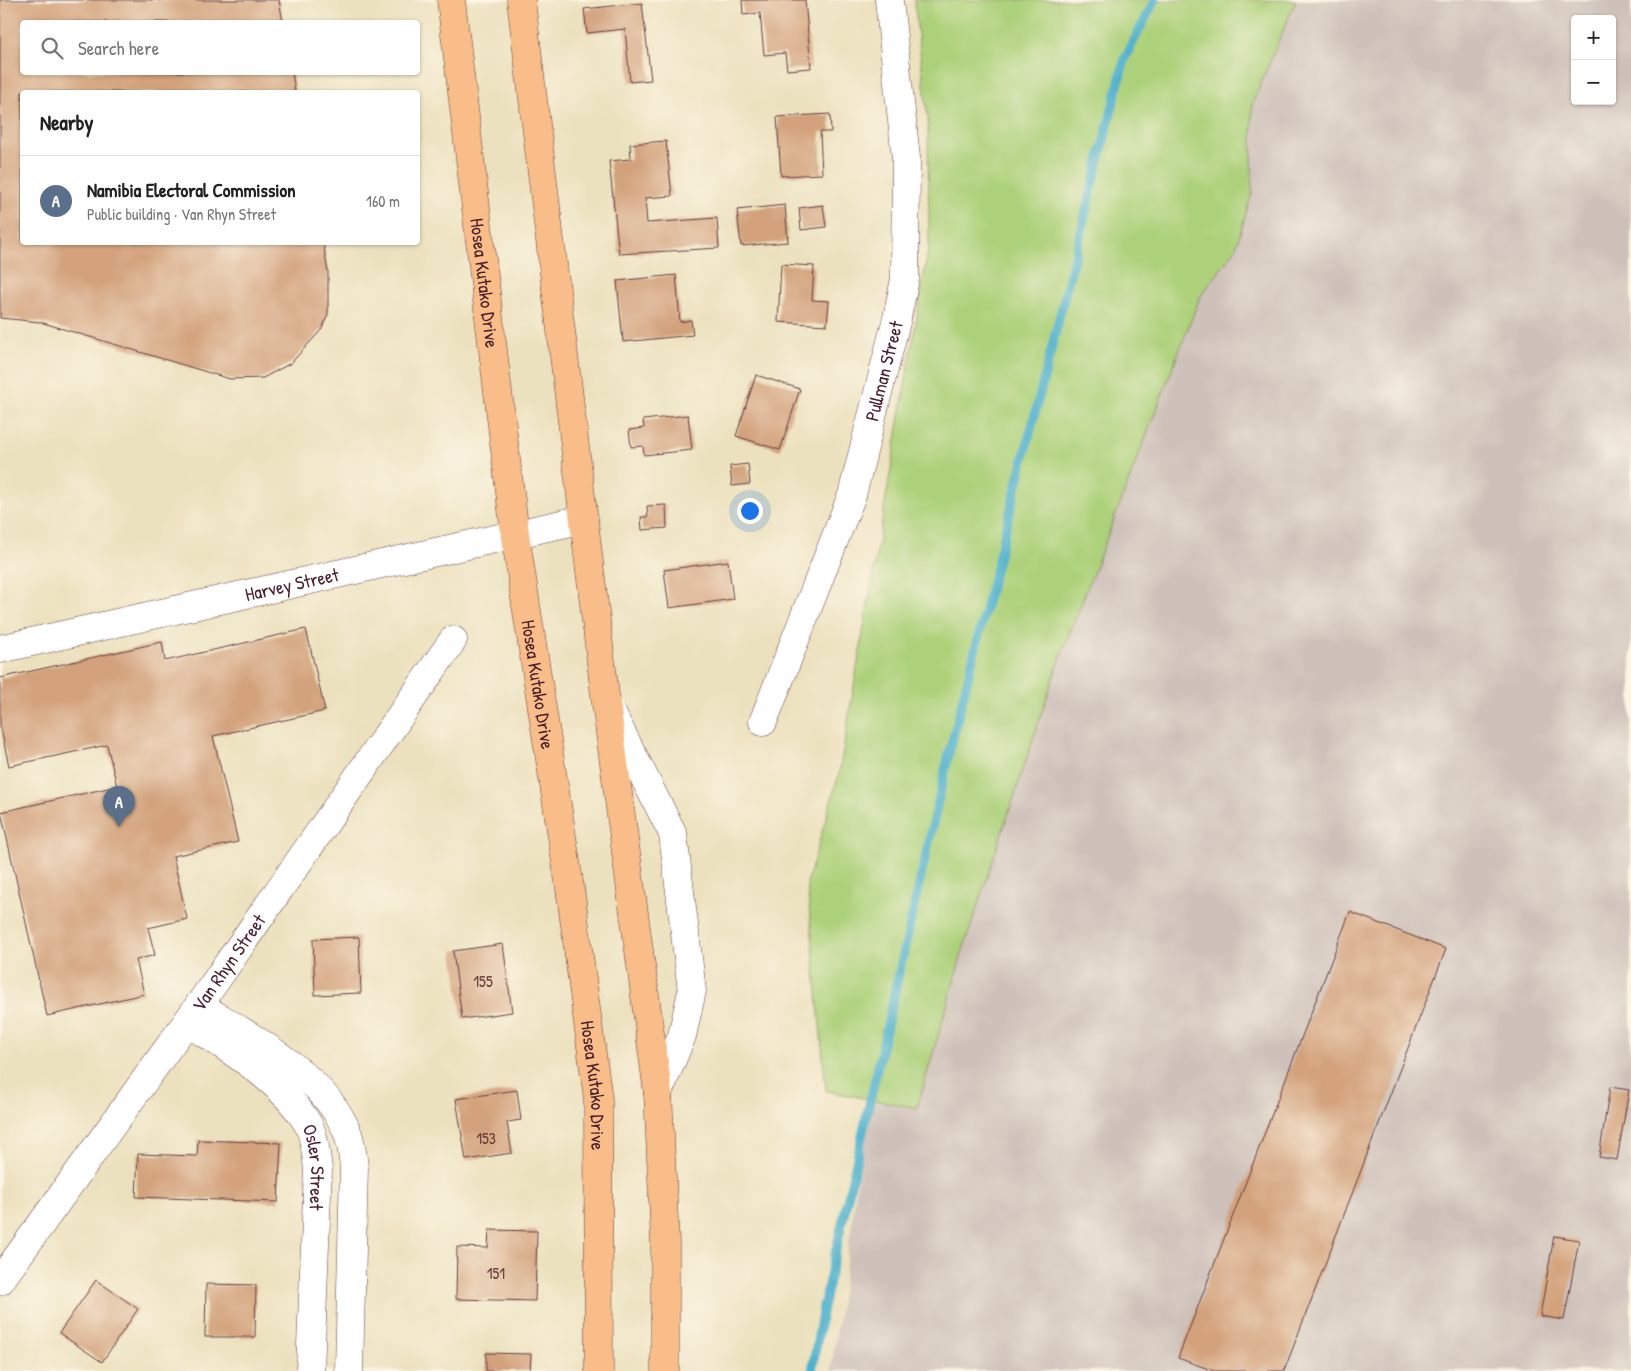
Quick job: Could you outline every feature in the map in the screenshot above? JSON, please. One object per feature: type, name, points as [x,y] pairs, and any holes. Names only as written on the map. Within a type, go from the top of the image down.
[{"type":"main road","name":"Hosea Kutako Drive","points":[[451,0],[515,534],[570,888],[598,1099],[599,1371]]},
{"type":"main road","points":[[521,0],[606,703],[658,1094],[665,1242],[665,1371]]},
{"type":"street","name":"Pullman Street","points":[[763,722],[852,495],[897,318],[905,279],[906,158],[888,0]]},
{"type":"street","name":"Harvey Street","points":[[0,649],[584,519]]},
{"type":"street","name":"Van Rhyn Street","points":[[0,1281],[193,1014],[453,640]]},
{"type":"street","points":[[606,703],[672,834],[692,991],[682,1036],[658,1094]]},
{"type":"street","points":[[193,1014],[253,1039],[301,1073],[328,1100],[351,1141],[354,1167],[349,1371]]},
{"type":"street","name":"Osler Street","points":[[193,1014],[238,1056],[276,1087],[308,1125],[316,1147],[318,1169],[310,1371]]},
{"type":"shaded area","points":[[1168,0],[1631,0],[1631,1371],[831,1371],[913,784]]},
{"type":"green space","points":[[914,0],[1296,0],[1252,104],[1252,193],[1235,250],[1200,297],[1059,661],[963,950],[917,1108],[826,1091],[807,883],[839,774],[929,245],[928,119]]},
{"type":"building","points":[[0,0],[279,0],[283,20],[20,20],[20,75],[292,75],[295,90],[20,90],[20,245],[324,245],[328,272],[328,314],[322,329],[291,363],[263,378],[230,379],[40,322],[0,318]]},
{"type":"building","points":[[742,0],[805,0],[811,68],[787,70],[785,53],[764,55],[760,13],[743,15]]},
{"type":"building","points":[[642,3],[651,80],[630,82],[625,29],[587,33],[584,9]]},
{"type":"building","points":[[830,114],[831,132],[820,132],[822,174],[781,176],[777,117]]},
{"type":"building","points":[[666,141],[672,196],[645,198],[647,223],[717,218],[719,248],[619,254],[609,161],[631,159],[630,144]]},
{"type":"building","points":[[785,205],[788,242],[741,246],[737,210]]},
{"type":"building","points":[[823,205],[826,227],[801,230],[799,208]]},
{"type":"building","points":[[781,264],[814,266],[812,300],[829,301],[827,325],[778,322]]},
{"type":"building","points":[[676,275],[680,322],[691,320],[693,335],[623,342],[617,281]]},
{"type":"building","points":[[756,375],[800,389],[780,450],[736,436]]},
{"type":"building","points":[[688,415],[692,450],[644,455],[643,446],[631,447],[629,430],[644,428],[643,420]]},
{"type":"building","points":[[748,464],[750,484],[732,486],[730,466]]},
{"type":"building","points":[[666,505],[667,528],[642,530],[641,517],[648,517],[647,506]]},
{"type":"building","points":[[728,561],[733,599],[669,608],[664,570]]},
{"type":"building","points":[[306,629],[325,711],[213,736],[238,842],[173,856],[187,919],[148,928],[155,955],[136,960],[144,994],[47,1016],[1,812],[117,786],[107,745],[9,766],[0,725],[0,678],[162,642],[165,661]]},
{"type":"building","points":[[1350,912],[1446,949],[1284,1371],[1214,1371],[1178,1358]]},
{"type":"building","points":[[359,937],[361,993],[315,995],[313,939]]},
{"type":"building","points":[[503,944],[512,1012],[462,1019],[453,951]]},
{"type":"building","points":[[1610,1087],[1629,1090],[1617,1160],[1599,1157]]},
{"type":"building","points":[[517,1090],[521,1120],[507,1122],[512,1153],[466,1160],[456,1099]]},
{"type":"building","points":[[198,1140],[281,1143],[278,1202],[136,1197],[138,1154],[197,1156]]},
{"type":"building","points":[[489,1230],[537,1231],[535,1301],[456,1299],[457,1247],[488,1248]]},
{"type":"building","points":[[1554,1236],[1579,1240],[1564,1320],[1540,1316]]},
{"type":"building","points":[[96,1280],[138,1309],[102,1362],[59,1333]]},
{"type":"building","points":[[206,1284],[256,1285],[255,1337],[205,1337]]},
{"type":"building","points":[[486,1353],[531,1354],[530,1371],[486,1371]]},
{"type":"waterway","points":[[812,1371],[823,1307],[950,749],[1125,58],[1155,0]]},
{"type":"place","name":"Namibia Electoral Commission","points":[[119,827]]}]
